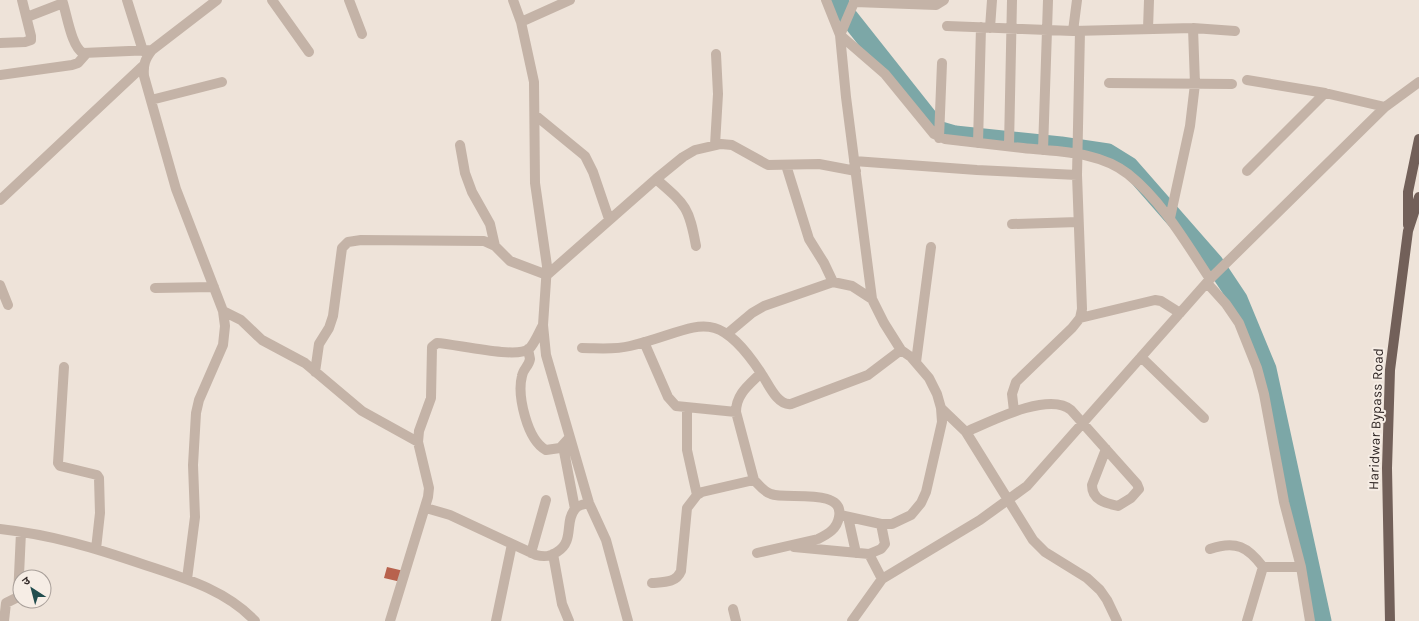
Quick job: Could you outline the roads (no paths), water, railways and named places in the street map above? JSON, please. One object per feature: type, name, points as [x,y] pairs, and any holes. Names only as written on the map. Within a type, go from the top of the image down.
[{"type":"main road","points":[[1408,231],[1408,192],[1419,139]]},
{"type":"main road","name":"Haridwar Bypass Road","points":[[1390,621],[1387,468],[1388,391],[1392,347],[1408,231],[1419,197]]},
{"type":"street","points":[[0,43],[25,42],[30,40],[31,36],[22,0]]},
{"type":"street","points":[[127,0],[147,51],[143,66],[144,76],[176,189],[223,311],[225,326],[223,345],[199,400],[196,413],[193,465],[196,517],[187,579]]},
{"type":"street","points":[[27,17],[62,2],[78,49],[86,54],[147,51],[217,0]]},
{"type":"street","points":[[272,0],[309,52]]},
{"type":"street","points":[[349,0],[362,34]]},
{"type":"street","points":[[426,508],[450,516],[531,553],[546,557],[563,548],[568,540],[575,509],[566,442],[546,355],[543,325],[547,266],[535,183],[535,115],[531,64],[521,22],[513,0]]},
{"type":"street","points":[[521,22],[570,0]]},
{"type":"street","points":[[826,0],[840,35],[872,299],[884,323],[901,350],[916,362],[929,378],[937,394],[941,408],[942,422],[926,492],[921,503],[911,514],[892,524],[881,524],[844,516]]},
{"type":"street","points":[[840,35],[854,4],[936,5],[944,0]]},
{"type":"street","points":[[978,143],[985,28],[992,0]]},
{"type":"street","points":[[1009,146],[1012,0]]},
{"type":"street","points":[[1043,150],[1048,0]]},
{"type":"street","points":[[1014,411],[1012,394],[1016,382],[1063,338],[1080,318],[1082,309],[1077,174],[1076,0]]},
{"type":"street","points":[[1148,29],[1149,0]]},
{"type":"street","points":[[947,26],[1077,31],[1193,28],[1235,31]]},
{"type":"street","points":[[1170,218],[1190,126],[1195,84],[1193,28]]},
{"type":"street","points":[[840,35],[885,74],[928,129],[939,138],[1077,154],[1101,160],[1128,174],[1170,218],[1239,323],[1258,368],[1284,502],[1301,567],[1310,621]]},
{"type":"street","points":[[0,75],[72,65],[78,63],[86,54]]},
{"type":"street","points":[[715,145],[718,94],[716,54]]},
{"type":"street","points":[[939,138],[942,63]]},
{"type":"street","points":[[0,200],[143,66]]},
{"type":"street","points":[[1247,80],[1325,93],[1385,107]]},
{"type":"street","points":[[151,100],[222,82]]},
{"type":"street","points":[[852,621],[882,579],[980,520],[1008,500],[1035,477],[1082,422],[1210,279],[1385,107],[1419,82]]},
{"type":"street","points":[[1109,83],[1232,84]]},
{"type":"street","points":[[1248,171],[1325,93]]},
{"type":"street","points":[[535,115],[585,156],[593,172],[609,219]]},
{"type":"street","points":[[460,145],[465,173],[472,192],[490,224],[495,246]]},
{"type":"street","points":[[547,275],[609,219],[683,157],[695,150],[715,145],[732,145],[768,165],[819,164],[1077,174]]},
{"type":"street","points":[[786,165],[809,239],[834,282]]},
{"type":"street","points":[[656,179],[676,196],[688,212],[696,246]]},
{"type":"street","points":[[1012,224],[1078,222]]},
{"type":"street","points":[[315,372],[318,344],[329,328],[333,316],[342,248],[348,242],[361,240],[478,240],[495,246],[510,261],[547,275]]},
{"type":"street","points":[[916,362],[931,247]]},
{"type":"street","points":[[727,334],[752,313],[764,306],[834,282],[852,286],[872,299]]},
{"type":"street","points":[[0,285],[8,305]]},
{"type":"street","points":[[155,288],[214,287]]},
{"type":"street","points":[[1080,318],[1155,300],[1161,301],[1180,313]]},
{"type":"street","points":[[223,311],[241,320],[262,340],[298,359],[362,411],[418,442]]},
{"type":"street","points":[[543,325],[528,349],[530,363],[522,373],[521,396],[524,415],[531,433],[542,448],[551,450],[566,442]]},
{"type":"street","points":[[582,348],[621,348],[689,327],[701,325],[718,329],[727,334],[750,356],[780,402],[786,405],[868,375],[901,350]]},
{"type":"street","points":[[644,342],[668,397],[676,406],[736,412]]},
{"type":"street","points":[[390,621],[418,525],[426,508],[429,488],[418,442],[419,431],[431,398],[431,351],[434,344],[442,343],[513,352],[528,349]]},
{"type":"street","points":[[1141,357],[1204,418]]},
{"type":"street","points":[[64,367],[58,463],[60,466],[97,475],[99,478],[100,513],[96,549]]},
{"type":"street","points":[[761,373],[738,396],[736,412],[754,480],[771,494],[824,497],[836,506],[844,516],[856,553]]},
{"type":"street","points":[[966,432],[1014,411],[1058,404],[1066,405],[1106,449],[1139,489],[1138,493],[1118,506],[1099,500],[1092,491],[1092,485],[1106,449]]},
{"type":"street","points":[[687,408],[687,450],[697,496]]},
{"type":"street","points":[[941,408],[966,432],[1033,540],[1045,552],[1087,578],[1100,590],[1107,600],[1117,621]]},
{"type":"street","points":[[566,442],[589,503],[606,540],[628,621]]},
{"type":"street","points":[[652,583],[675,580],[679,577],[681,571],[687,508],[697,496],[702,492],[754,480]]},
{"type":"street","points":[[531,553],[546,500]]},
{"type":"street","points":[[575,509],[589,503]]},
{"type":"street","points":[[813,545],[834,528],[844,516]]},
{"type":"street","points":[[757,554],[787,546],[813,545],[870,554],[881,549],[885,544],[881,524]]},
{"type":"street","points":[[0,529],[77,542],[187,579],[223,596],[248,614],[255,621]]},
{"type":"street","points":[[4,621],[6,603],[18,597],[21,532]]},
{"type":"street","points":[[496,621],[512,544]]},
{"type":"street","points":[[1210,549],[1221,545],[1238,546],[1256,557],[1263,567]]},
{"type":"street","points":[[553,554],[562,604],[569,621]]},
{"type":"street","points":[[870,554],[882,579]]},
{"type":"street","points":[[1263,567],[1301,567]]},
{"type":"street","points":[[1247,621],[1263,567]]},
{"type":"street","points":[[733,609],[736,621]]},
{"type":"waterway","points":[[839,0],[843,10],[938,130],[955,135],[1061,146],[1108,153],[1129,166],[1214,263],[1238,299],[1267,369],[1322,621]]}]
